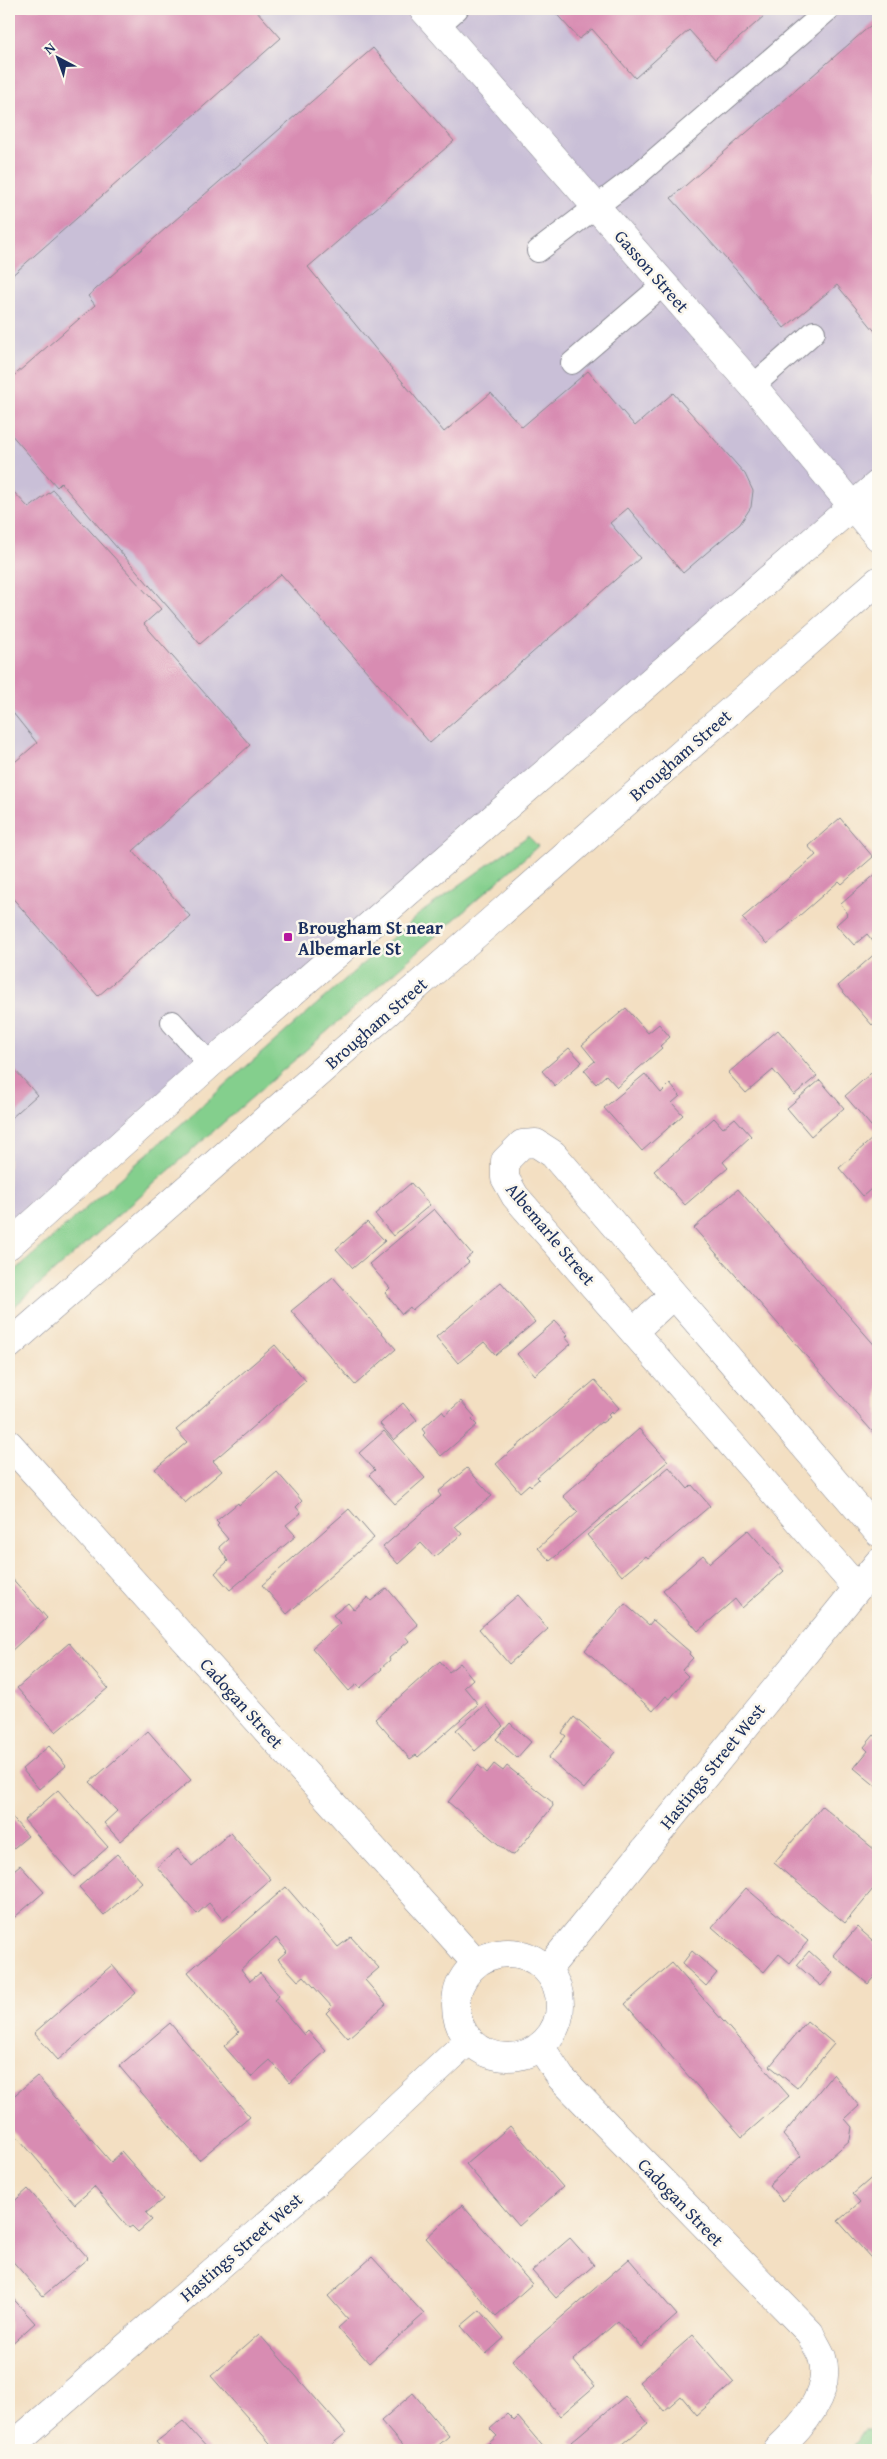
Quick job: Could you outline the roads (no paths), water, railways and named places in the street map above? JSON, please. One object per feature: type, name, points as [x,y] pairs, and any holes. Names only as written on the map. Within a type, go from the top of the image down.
[{"type":"main road","name":"Gasson Street","points":[[439,14],[597,208],[753,386],[878,537]]},
{"type":"main road","points":[[9,1245],[210,1064],[878,484]]},
{"type":"main road","name":"Brougham Street","points":[[9,1345],[878,581]]},
{"type":"main road","name":"Albemarle Street","points":[[857,1588],[515,1196],[505,1178],[505,1161],[522,1144],[536,1142],[553,1154],[878,1532]]},
{"type":"main road","points":[[634,1331],[673,1295]]},
{"type":"main road","name":"Cadogan Street","points":[[9,1444],[476,1963]]},
{"type":"main road","name":"Hastings Street West","points":[[547,1970],[878,1563]]},
{"type":"main road","points":[[500,1953],[513,1953],[537,1961],[547,1970],[556,1984],[561,2001],[559,2018],[552,2034],[540,2046],[524,2055],[505,2057],[487,2053],[469,2040],[461,2029],[456,2012],[456,1993],[464,1976],[476,1963],[500,1953]]},
{"type":"main road","name":"Hastings Street West","points":[[9,2449],[332,2168],[469,2040]]},
{"type":"main road","name":"Cadogan Street","points":[[540,2046],[561,2078],[810,2333],[822,2358],[824,2376],[816,2405],[792,2436],[777,2450]]},
{"type":"lane","points":[[538,251],[597,208],[829,9]]},
{"type":"lane","points":[[572,363],[664,284]]},
{"type":"lane","points":[[753,386],[814,332]]},
{"type":"lane","points":[[172,1022],[210,1064]]},
{"type":"place","name":"Brougham St near Albemarle St","points":[[288,937]]}]
